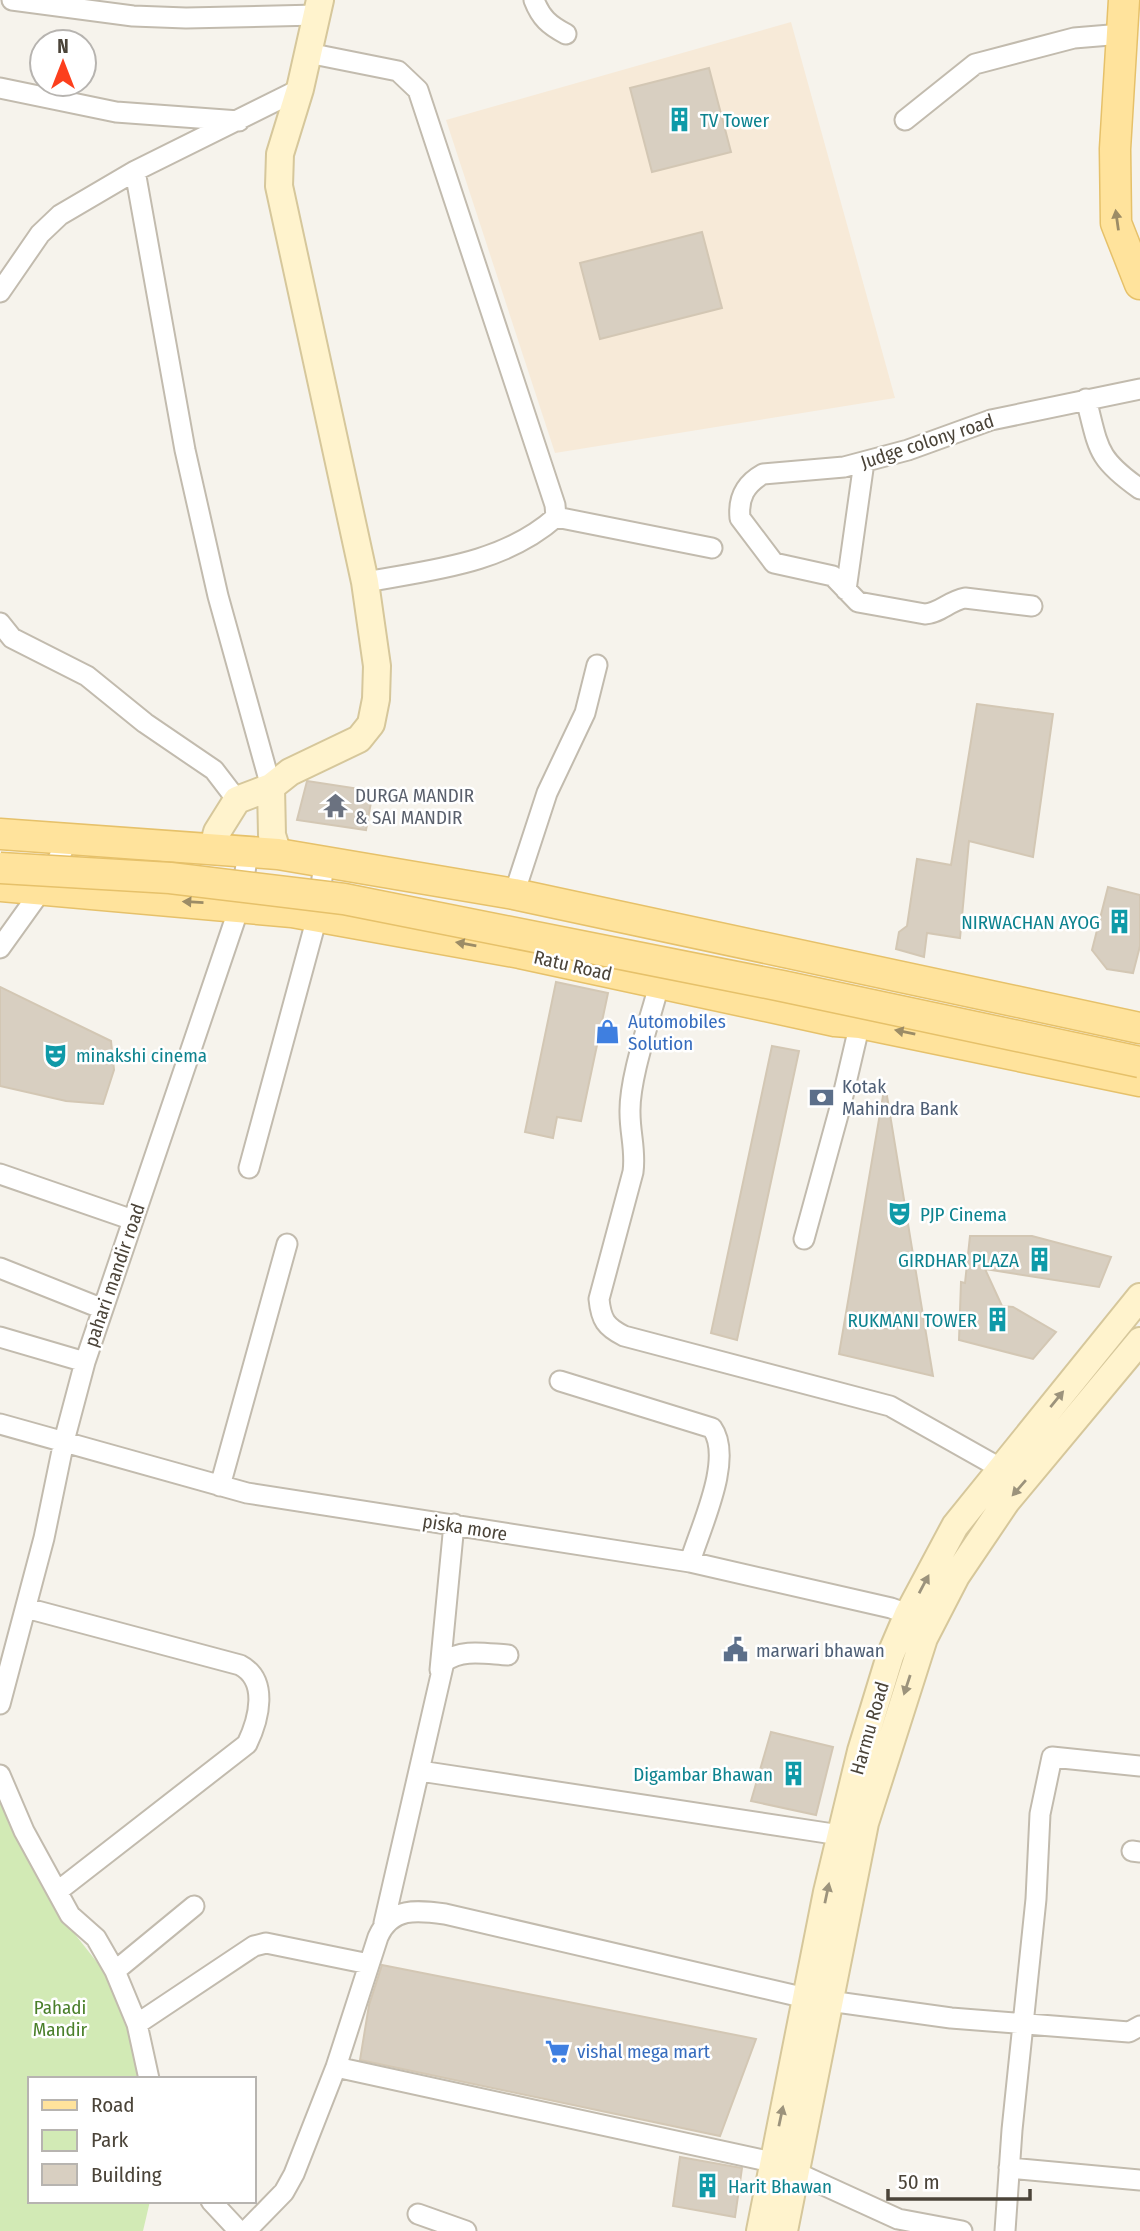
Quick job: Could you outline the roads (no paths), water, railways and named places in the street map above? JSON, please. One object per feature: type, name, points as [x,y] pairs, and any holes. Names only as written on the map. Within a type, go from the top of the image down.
[{"type":"main road","points":[[1124,0],[1115,149],[1116,223],[1140,284]]},
{"type":"main road","points":[[212,850],[217,832],[237,800],[271,788],[290,772],[359,739],[371,724],[377,666],[365,582],[279,186],[280,153],[300,89],[318,8]]},
{"type":"main road","points":[[271,788],[272,835],[278,854]]},
{"type":"main road","points":[[0,834],[278,854],[514,894],[1140,1028]]},
{"type":"main road","points":[[0,850],[172,860],[347,881],[759,962],[1140,1043]]},
{"type":"main road","points":[[0,868],[170,878],[344,899],[782,986],[1140,1062]]},
{"type":"main road","name":"Ratu Road","points":[[0,886],[240,905],[317,917],[520,953],[659,985],[1140,1081]]},
{"type":"main road","name":"Harmu Road","points":[[760,2231],[783,2167],[818,2000],[865,1823],[911,1674],[920,1618],[955,1526],[1140,1297]]},
{"type":"main road","name":"Harmu Road","points":[[818,2000],[840,1835],[861,1751],[890,1656],[956,1576],[1006,1502],[1140,1341]]},
{"type":"main road","name":"Harmu Road","points":[[783,2167],[784,2231]]},
{"type":"street","points":[[12,0],[146,16],[318,8]]},
{"type":"street","points":[[534,0],[539,15],[566,34]]},
{"type":"street","points":[[905,120],[975,64],[1074,38],[1122,34]]},
{"type":"street","points":[[308,52],[398,71],[418,90],[459,209],[516,396],[550,484],[556,517]]},
{"type":"street","points":[[0,88],[116,112],[240,121]]},
{"type":"street","points":[[0,292],[40,234],[60,215],[135,172],[300,89]]},
{"type":"street","points":[[135,172],[185,450],[218,596],[271,788]]},
{"type":"street","name":"Judge colony road","points":[[1032,606],[965,598],[955,600],[936,613],[925,614],[873,607],[858,602],[833,576],[774,564],[746,529],[739,508],[751,480],[763,474],[864,463],[991,420],[1140,390]]},
{"type":"street","points":[[1086,399],[1102,456],[1108,464],[1140,489]]},
{"type":"street","points":[[846,590],[864,463]]},
{"type":"street","points":[[365,582],[457,565],[503,551],[530,537],[556,517],[712,548]]},
{"type":"street","points":[[0,623],[12,638],[88,676],[145,723],[214,770],[237,800]]},
{"type":"street","points":[[514,894],[547,793],[585,713],[597,665]]},
{"type":"street","points":[[0,948],[43,888],[69,838]]},
{"type":"street","name":"pahari mandir road","points":[[0,1704],[85,1362],[240,905],[248,852]]},
{"type":"street","points":[[249,1168],[317,917],[324,863]]},
{"type":"street","points":[[659,985],[632,1093],[630,1113],[636,1154],[633,1172],[599,1299],[600,1315],[607,1328],[624,1336],[890,1406],[1000,1468]]},
{"type":"street","points":[[804,1238],[860,1023]]},
{"type":"street","points":[[0,1174],[133,1220]]},
{"type":"street","points":[[220,1486],[288,1244]]},
{"type":"street","points":[[0,1268],[103,1309]]},
{"type":"street","points":[[0,1337],[85,1362]]},
{"type":"street","points":[[561,1381],[712,1428],[719,1438],[720,1459],[690,1562]]},
{"type":"street","name":"piska more","points":[[0,1424],[220,1486],[301,1504],[454,1524],[690,1562],[920,1618]]},
{"type":"street","points":[[246,2231],[284,2192],[315,2126],[384,1923],[440,1673],[454,1524]]},
{"type":"street","points":[[26,1608],[240,1665],[252,1671],[258,1681],[253,1732],[247,1744],[58,1891]]},
{"type":"street","points":[[440,1673],[444,1662],[452,1656],[470,1653],[509,1655]]},
{"type":"street","points":[[1006,2231],[1009,2168],[1036,1899],[1040,1814],[1052,1757],[1140,1766]]},
{"type":"street","points":[[420,1771],[840,1835]]},
{"type":"street","points":[[0,1775],[24,1831],[70,1915],[96,1938],[115,1972],[137,2024],[149,2077]]},
{"type":"street","points":[[115,1972],[194,1906]]},
{"type":"street","points":[[384,1923],[404,1912],[445,1914],[818,2000],[951,2018],[1129,2032],[1140,2026]]},
{"type":"street","points":[[137,2024],[254,1946],[266,1942],[369,1964]]},
{"type":"street","points":[[336,2067],[783,2167],[898,2219],[962,2231]]},
{"type":"street","points":[[1009,2168],[1140,2180]]},
{"type":"street","points":[[213,2203],[239,2231]]},
{"type":"street","points":[[418,2214],[466,2231]]},
{"type":"place","name":"TV Tower","points":[[680,120]]},
{"type":"place","name":"DURGA MANDIR & SAI MANDIR","points":[[335,806]]},
{"type":"place","name":"NIRWACHAN AYOG","points":[[1120,922]]},
{"type":"place","name":"Automobiles Solution","points":[[608,1032]]},
{"type":"place","name":"minakshi cinema","points":[[56,1055]]},
{"type":"place","name":"Kotak Mahindra Bank","points":[[822,1097]]},
{"type":"place","name":"PJP Cinema","points":[[900,1214]]},
{"type":"place","name":"GIRDHAR PLAZA","points":[[1039,1260]]},
{"type":"place","name":"RUKMANI TOWER","points":[[997,1320]]},
{"type":"place","name":"marwari bhawan","points":[[736,1650]]},
{"type":"place","name":"Digambar Bhawan","points":[[793,1774]]},
{"type":"place","name":"vishal mega mart","points":[[557,2051]]},
{"type":"place","name":"Harit Bhawan","points":[[708,2186]]},
{"type":"park label","name":"Pahadi Mandir","points":[[60,2018]]}]
